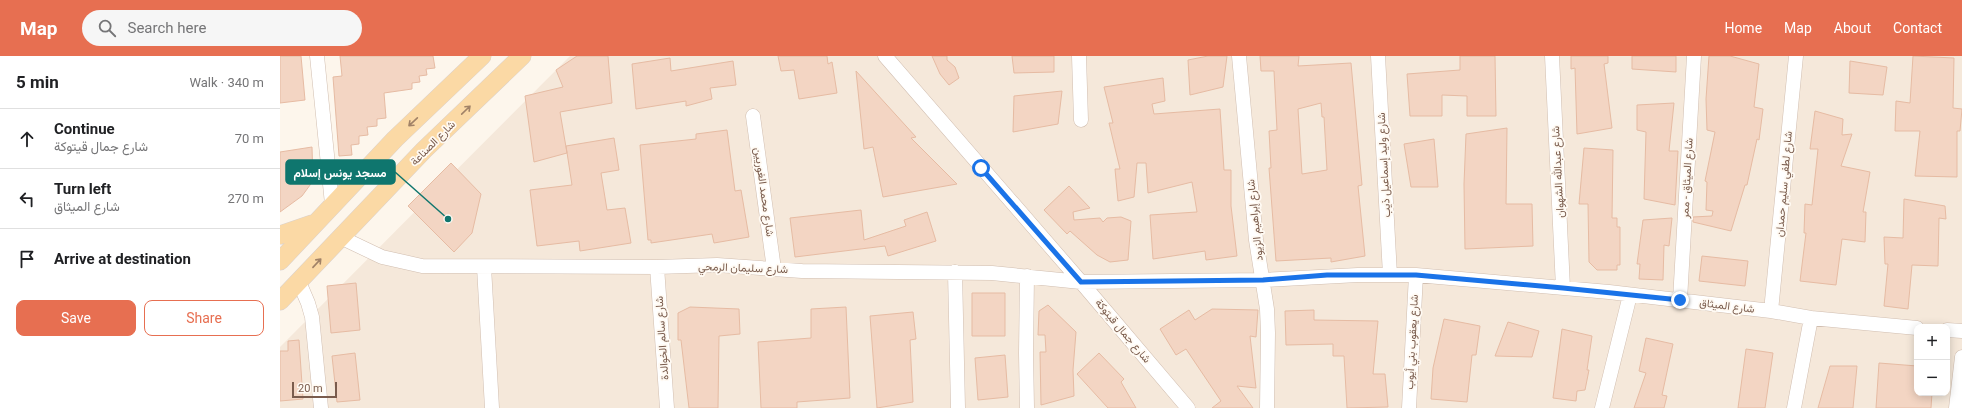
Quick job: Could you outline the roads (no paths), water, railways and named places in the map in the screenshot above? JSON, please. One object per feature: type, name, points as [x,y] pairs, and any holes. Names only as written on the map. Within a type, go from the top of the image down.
[{"type":"main road","points":[[280,261],[314,223],[395,139],[482,56]]},
{"type":"main road","name":"شارع الصناعة","points":[[290,292],[340,237],[424,150],[522,56]]},
{"type":"main road","points":[[280,235],[314,223]]},
{"type":"street","points":[[317,56],[332,204]]},
{"type":"street","name":"شارع جمال قيتوكة","points":[[885,56],[1188,408]]},
{"type":"street","points":[[1079,56],[1081,120]]},
{"type":"street","name":"شارع إبراهيم الزيود","points":[[1239,56],[1256,240],[1263,280],[1268,333],[1268,408]]},
{"type":"street","name":"شارع وليد إسماعيل ذيب","points":[[1378,56],[1390,275]]},
{"type":"street","name":"شارع عبدالله الشهوان","points":[[1552,56],[1563,288]]},
{"type":"street","name":"شارع الميثاق - ممر","points":[[1680,300],[1694,56]]},
{"type":"street","name":"شارع لطفي سليم حمدان","points":[[1771,311],[1796,56]]},
{"type":"street","name":"شارع محمد الغوريين","points":[[753,116],[774,269]]},
{"type":"street","name":"شارع سليمان الرمحي","points":[[340,237],[364,250],[403,263],[422,266],[657,267],[717,265],[802,271],[955,272],[1027,276],[1081,282]]},
{"type":"street","points":[[484,267],[492,408]]},
{"type":"street","name":"شارع سالم الخوالدة","points":[[657,267],[667,408]]},
{"type":"street","points":[[955,272],[958,408]]},
{"type":"street","name":"شارع الميثاق","points":[[1081,282],[1263,280],[1327,275],[1416,275],[1680,300],[1771,311],[1811,318],[1914,328]]},
{"type":"street","name":"شارع يعقوب بني أيوب","points":[[1409,408],[1416,275]]},
{"type":"street","points":[[1027,276],[1027,408]]},
{"type":"street","points":[[290,292],[308,303],[313,322],[321,408]]},
{"type":"street","points":[[1602,408],[1630,295]]},
{"type":"street","points":[[1794,408],[1811,318]]},
{"type":"street","points":[[1950,330],[1962,331]]},
{"type":"street","points":[[1956,408],[1962,356]]},
{"type":"place","name":"مسجد يونس إسلام","points":[[448,219]]}]
